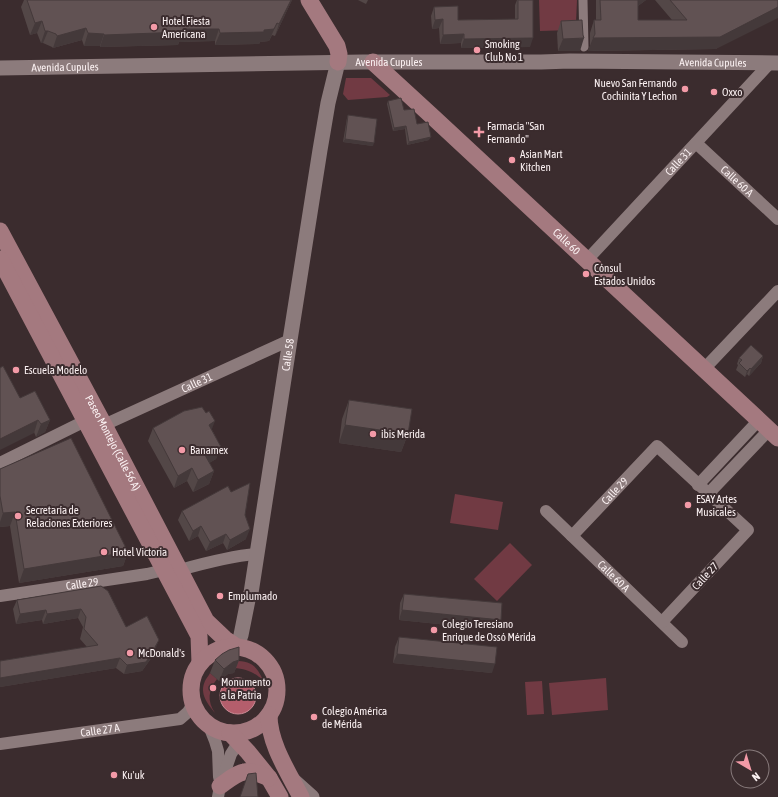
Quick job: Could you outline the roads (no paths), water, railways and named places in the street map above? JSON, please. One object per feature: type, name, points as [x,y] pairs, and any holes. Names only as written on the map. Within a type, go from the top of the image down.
[{"type":"main road","points":[[309,0],[336,46],[339,54],[338,62]]},
{"type":"main road","name":"Calle 60","points":[[373,62],[769,430]]},
{"type":"main road","name":"Paseo Montejo (Calle 56 A)","points":[[0,231],[104,425],[172,570],[199,636],[200,663]]},
{"type":"main road","name":"Paseo Montejo (Calle 56 A)","points":[[0,260],[85,421],[172,570],[206,621],[237,647]]},
{"type":"main road","points":[[229,647],[237,647],[247,649],[265,660],[272,669],[276,683],[277,697],[274,706],[266,719],[256,727],[238,736],[219,731],[209,726],[196,712],[190,694],[194,673],[200,663],[207,656],[215,651],[229,647]]},
{"type":"main road","points":[[269,715],[269,725],[273,738],[285,767],[301,797]]},
{"type":"main road","points":[[238,736],[248,752],[269,778],[280,797]]},
{"type":"main road","points":[[219,792],[233,777],[244,772],[256,773],[269,778]]},
{"type":"street","points":[[583,0],[584,47]]},
{"type":"street","name":"Avenida Cupules","points":[[0,68],[338,62],[570,61],[774,63]]},
{"type":"street","name":"Calle 58","points":[[237,647],[251,593],[328,103],[338,62]]},
{"type":"street","name":"Calle 31","points":[[587,260],[696,143],[774,63]]},
{"type":"street","name":"Calle 60 A","points":[[696,143],[778,219]]},
{"type":"street","points":[[704,369],[778,291]]},
{"type":"street","name":"Calle 31","points":[[104,425],[290,340]]},
{"type":"street","points":[[0,463],[85,421]]},
{"type":"street","points":[[769,430],[708,494],[698,485],[769,430]]},
{"type":"street","name":"Calle 29","points":[[572,536],[656,446],[698,485]]},
{"type":"street","name":"Calle 27","points":[[662,622],[748,530],[708,494]]},
{"type":"street","name":"Calle 60 A","points":[[546,511],[682,642]]},
{"type":"street","name":"Calle 29","points":[[0,596],[172,570],[257,554]]},
{"type":"street","name":"Calle 27 A","points":[[0,744],[180,719],[188,712],[193,704]]},
{"type":"street","points":[[209,726],[216,741],[218,751],[219,792]]},
{"type":"street","points":[[219,792],[238,736]]},
{"type":"street","points":[[291,778],[312,797]]},
{"type":"place","name":"Hotel Fiesta Americana","points":[[154,27]]},
{"type":"place","name":"Smoking Club No 1","points":[[477,50]]},
{"type":"place","name":"Nuevo San Fernando Cochinita Y Lechon","points":[[685,89]]},
{"type":"place","name":"Oxxo","points":[[714,92]]},
{"type":"place","name":"Farmacia \"San Fernando\"","points":[[479,132]]},
{"type":"place","name":"Asian Mart Kitchen","points":[[512,160]]},
{"type":"place","name":"Cónsul Estados Unidos","points":[[586,274]]},
{"type":"place","name":"Escuela Modelo","points":[[16,370]]},
{"type":"place","name":"ibis Merida","points":[[373,434]]},
{"type":"place","name":"Banamex","points":[[182,450]]},
{"type":"place","name":"ESAY Artes Musicales","points":[[688,505]]},
{"type":"place","name":"Secretaría de Relaciones Exteriores","points":[[18,516]]},
{"type":"place","name":"Hotel Victoria","points":[[104,552]]},
{"type":"place","name":"Emplumado","points":[[220,596]]},
{"type":"place","name":"Colegio Teresiano Enrique de Ossó Mérida","points":[[434,630]]},
{"type":"place","name":"McDonald's","points":[[130,653]]},
{"type":"place","name":"Monumento a la Patria","points":[[213,688]]},
{"type":"place","name":"Colegio América de Mérida","points":[[314,717]]},
{"type":"place","name":"Ku'uk","points":[[114,775]]}]
